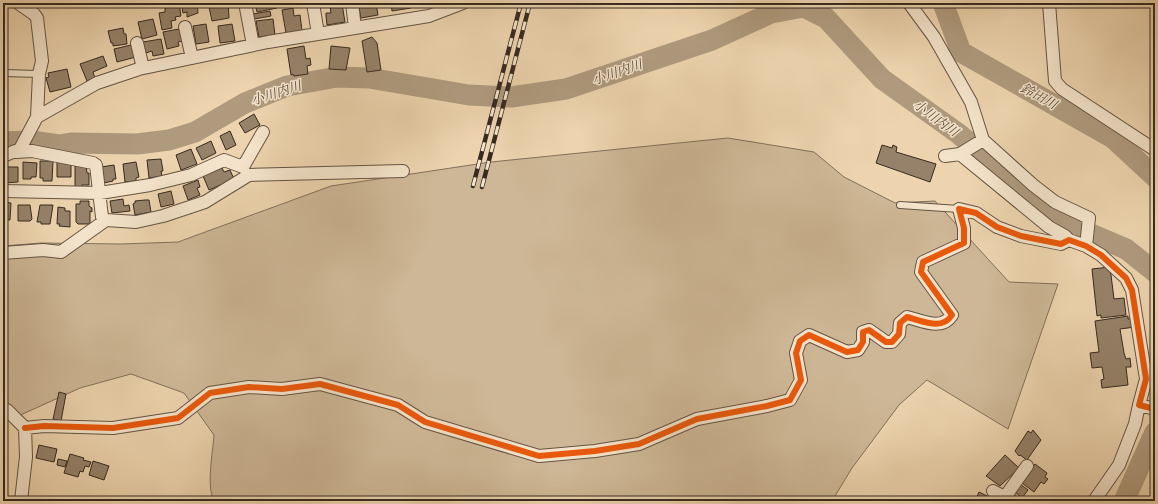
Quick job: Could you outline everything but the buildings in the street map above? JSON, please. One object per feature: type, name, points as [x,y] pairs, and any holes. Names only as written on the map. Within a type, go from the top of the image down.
[{"type":"street","points":[[18,3],[34,14],[37,18],[42,61],[39,74],[35,120],[18,150]]},
{"type":"street","points":[[245,3],[253,45]]},
{"type":"street","points":[[313,3],[318,34]]},
{"type":"street","points":[[352,3],[355,28]]},
{"type":"street","points":[[35,120],[97,83],[143,68],[253,45],[429,16],[439,7],[463,3]]},
{"type":"street","points":[[909,3],[934,37],[970,102],[981,141],[1055,202],[1089,218],[1086,246]]},
{"type":"street","points":[[1049,3],[1055,81],[1062,89],[1155,150]]},
{"type":"street","points":[[185,27],[192,58]]},
{"type":"street","points":[[137,43],[143,68]]},
{"type":"street","points":[[3,253],[43,250],[61,252],[106,220],[136,222],[163,216],[205,202],[246,171],[263,132]]},
{"type":"street","points":[[945,156],[960,154],[981,141]]},
{"type":"street","points":[[3,156],[18,150],[32,151],[93,163],[96,165],[102,217],[106,220]]},
{"type":"street","points":[[960,154],[1049,227],[1069,240],[1086,246],[1101,256],[1126,278],[1132,290],[1146,380],[1146,407],[1135,424],[1119,465],[1094,501]]},
{"type":"street","points":[[3,191],[100,193],[150,185],[191,175],[224,160],[246,171],[403,171]]},
{"type":"street","points":[[25,428],[44,426],[112,428],[178,418],[210,394],[248,387],[282,389],[320,384],[398,405],[425,422],[539,456],[595,451],[639,444],[697,419],[768,406],[790,400],[801,380],[796,353],[800,341],[809,335],[847,352],[858,350],[863,342],[863,332],[869,330],[886,342],[892,342],[899,334],[900,323],[907,317],[940,325],[948,322],[952,315],[921,272],[923,262],[964,242],[964,228],[960,209],[976,213],[997,227],[1021,236],[1061,244],[1069,240]]},
{"type":"street","points":[[3,409],[7,410],[25,428],[26,457],[21,501]]},
{"type":"street","points":[[993,490],[1008,499],[1027,466]]},
{"type":"lane","points":[[3,73],[39,74]]},
{"type":"lane","points":[[900,205],[960,209]]},
{"type":"shaded area","points":[[728,138],[814,152],[844,177],[895,203],[935,201],[1009,282],[1058,284],[1008,429],[927,380],[899,405],[852,468],[832,501],[214,501],[210,487],[210,478],[214,435],[184,393],[131,374],[80,388],[3,423],[3,246],[41,243],[121,244],[178,242],[331,186],[491,162]]},
{"type":"waterway","name":"鈴田川","points":[[943,3],[961,52],[1113,138],[1155,177]]},
{"type":"waterway","name":"小川内川","points":[[3,142],[31,141],[59,145],[71,143],[137,144],[169,140],[195,132],[245,103],[287,86],[337,77],[369,78],[469,95],[511,97],[566,89],[712,40],[771,13],[804,7],[826,18],[882,79],[959,134],[1045,209],[1065,223],[1126,249],[1155,272]]},
{"type":"waterway","name":"鈴田川","points":[[1124,501],[1155,432]]},
{"type":"railway","points":[[473,186],[521,3]]},
{"type":"railway","points":[[482,187],[530,3]]},
{"type":"cycle path","points":[[25,428],[44,426],[113,428],[178,418],[210,393],[249,387],[282,389],[320,384],[398,405],[425,422],[539,456],[595,451],[639,444],[697,419],[767,406],[790,400],[801,380],[796,353],[800,341],[809,335],[847,352],[858,350],[863,342],[863,332],[869,330],[886,342],[892,342],[899,334],[900,323],[907,317],[932,324],[943,323],[948,320],[952,315],[921,272],[923,262],[964,243],[964,228],[959,209],[976,213],[997,227],[1021,236],[1061,244],[1069,240],[1086,246],[1101,255],[1126,278],[1132,290],[1146,379],[1139,405],[1155,409]]}]
